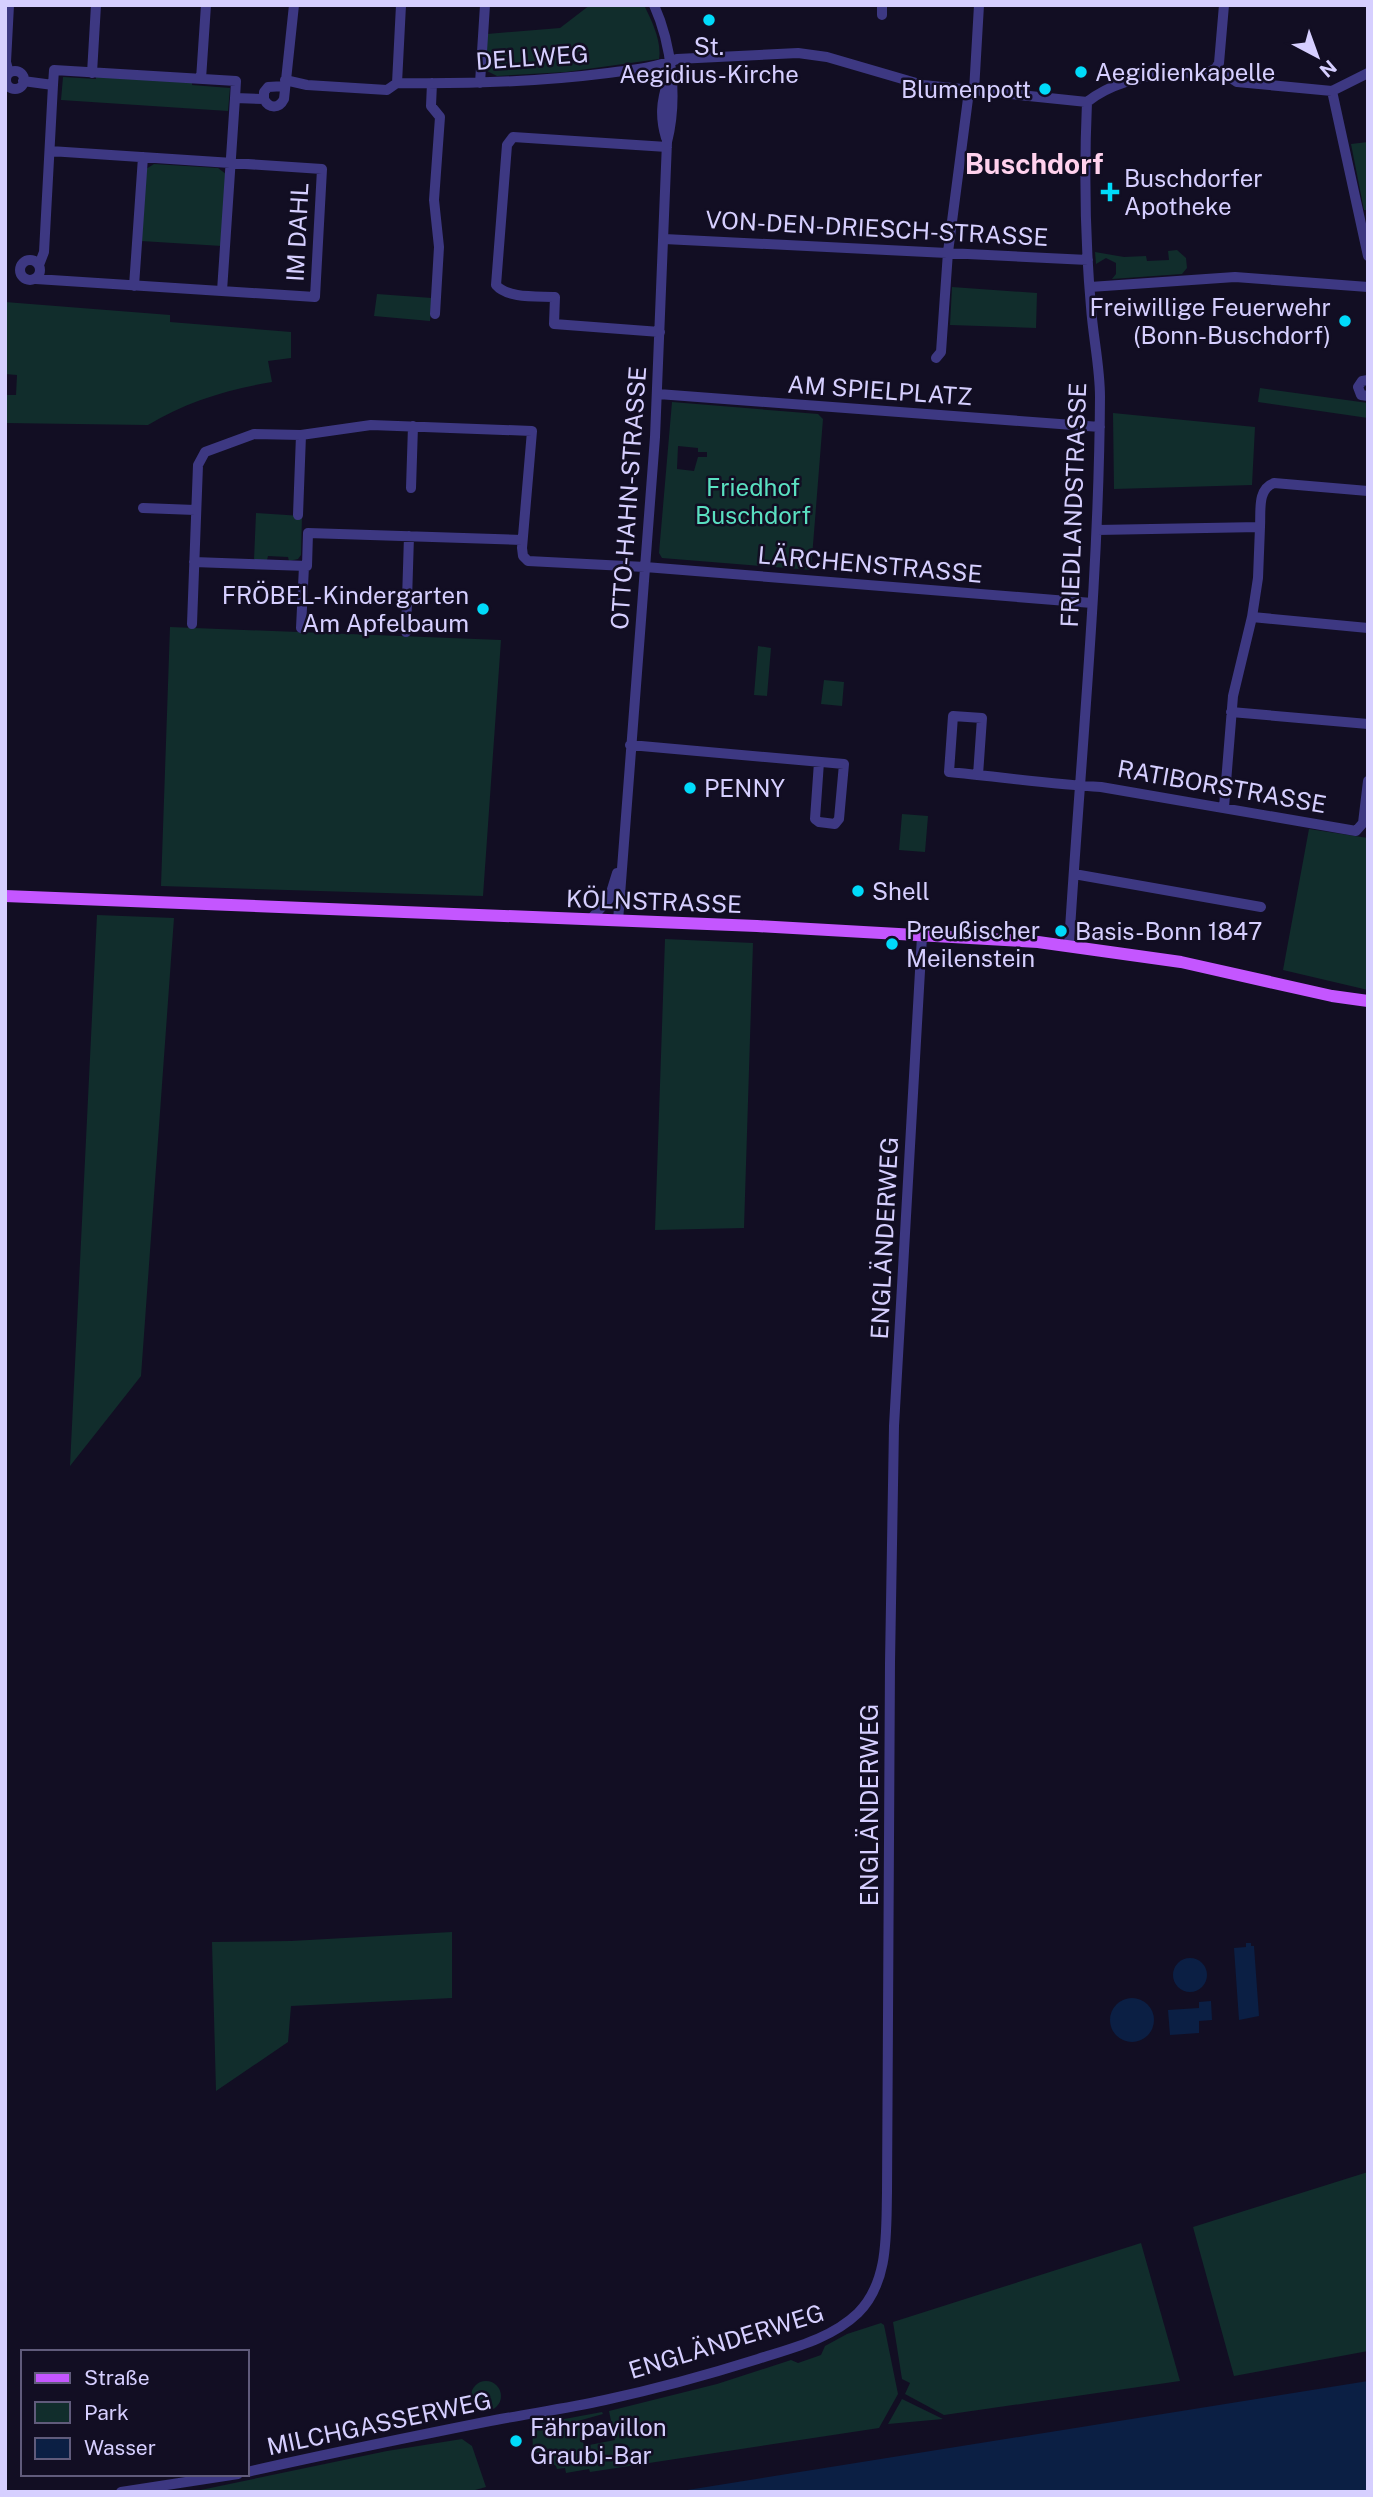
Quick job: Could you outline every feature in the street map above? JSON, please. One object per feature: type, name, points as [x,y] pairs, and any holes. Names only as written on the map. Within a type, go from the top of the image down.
[{"type":"main road","name":"KÖLNSTRASSE","points":[[5,896],[618,921],[1069,945],[1181,962],[1332,996],[1368,1001]]},
{"type":"street","points":[[9,5],[6,62],[9,73],[19,72],[23,81],[53,85]]},
{"type":"street","points":[[92,73],[96,5]]},
{"type":"street","points":[[201,79],[206,5]]},
{"type":"street","points":[[235,98],[264,99],[271,106],[281,105],[284,99],[287,57],[291,50],[293,5]]},
{"type":"street","points":[[397,83],[401,5]]},
{"type":"street","points":[[480,83],[485,5]]},
{"type":"street","name":"OTTO-HAHN-STRASSE","points":[[618,921],[658,394],[667,145],[671,103],[670,67],[662,26],[654,5]]},
{"type":"street","points":[[936,358],[941,352],[948,252],[971,91],[979,5]]},
{"type":"street","points":[[1087,102],[1101,91],[1134,80],[1168,74],[1209,73],[1219,63],[1224,5]]},
{"type":"street","name":"DELLWEG","points":[[285,83],[387,90],[397,83],[550,80],[658,66],[670,67],[677,59],[798,53],[827,57],[907,82],[1087,102]]},
{"type":"street","points":[[1216,68],[1237,82],[1332,91],[1368,73]]},
{"type":"street","points":[[39,265],[27,260],[20,268],[21,274],[26,279],[36,279],[40,273],[39,265],[44,252],[54,70],[236,81],[222,291]]},
{"type":"street","points":[[264,99],[264,92],[268,87],[285,83]]},
{"type":"street","points":[[432,83],[431,106],[440,117],[434,200],[439,247],[435,314]]},
{"type":"street","points":[[1332,91],[1368,256]]},
{"type":"street","name":"FRIEDLANDSTRASSE","points":[[1069,945],[1097,530],[1100,428],[1100,380],[1088,260],[1085,158],[1087,102]]},
{"type":"street","points":[[660,332],[554,324],[555,297],[508,293],[496,285],[507,145],[513,137],[667,145]]},
{"type":"street","name":"IM DAHL","points":[[36,279],[315,297],[322,169],[50,151]]},
{"type":"street","points":[[134,285],[143,157]]},
{"type":"street","name":"VON-DEN-DRIESCH-STRASSE","points":[[664,239],[1088,260]]},
{"type":"street","points":[[1090,287],[1235,277],[1368,287]]},
{"type":"street","points":[[1368,380],[1362,381],[1358,387],[1361,395],[1368,397]]},
{"type":"street","name":"AM SPIELPLATZ","points":[[658,394],[1100,428]]},
{"type":"street","points":[[192,624],[198,465],[205,452],[254,433],[301,435],[371,425],[531,431],[522,540],[309,533],[307,566],[304,566],[302,628]]},
{"type":"street","points":[[411,488],[413,426]]},
{"type":"street","points":[[298,515],[301,435]]},
{"type":"street","points":[[1224,807],[1231,712],[1258,578],[1262,492],[1274,483],[1368,491]]},
{"type":"street","points":[[144,508],[195,510]]},
{"type":"street","points":[[1097,530],[1260,527]]},
{"type":"street","points":[[406,632],[409,536]]},
{"type":"street","name":"LÄRCHENSTRASSE","points":[[522,540],[523,556],[528,561],[645,566],[1092,603]]},
{"type":"street","points":[[194,562],[304,566]]},
{"type":"street","points":[[1252,617],[1368,628]]},
{"type":"street","points":[[1231,712],[1368,724]]},
{"type":"street","points":[[978,775],[982,718],[953,716],[949,772],[978,775],[1080,785]]},
{"type":"street","points":[[630,745],[844,764],[839,820],[835,824],[815,819],[820,762]]},
{"type":"street","name":"RATIBORSTRASSE","points":[[1080,785],[1101,786],[1358,830],[1363,823],[1368,780]]},
{"type":"street","name":"OTTO-HAHN-STRASSE","points":[[590,920],[609,899],[622,856]]},
{"type":"street","points":[[1074,874],[1261,907]]},
{"type":"street","points":[[5,890],[33,897]]},
{"type":"street","name":"ENGLÄNDERWEG","points":[[520,2415],[604,2400],[699,2377],[831,2333],[864,2306],[876,2286],[883,2264],[887,2193],[894,1426],[922,936]]},
{"type":"street","name":"MILCHGASSERWEG","points":[[248,2472],[520,2415]]},
{"type":"street","name":"MILCHGASSERWEG","points":[[121,2492],[225,2476]]},
{"type":"green space","points":[[590,5],[644,5],[658,39],[659,59],[566,72],[497,76],[487,71],[487,34],[560,28]]},
{"type":"green space","points":[[96,76],[192,82],[192,85],[230,88],[228,111],[61,100],[63,77],[96,79]]},
{"type":"green space","points":[[1368,142],[1368,210],[1364,210],[1351,144]]},
{"type":"green space","points":[[154,164],[218,168],[226,174],[222,246],[141,241],[146,169]]},
{"type":"green space","points":[[1177,250],[1186,258],[1187,268],[1182,274],[1112,279],[1116,274],[1116,263],[1106,258],[1096,264],[1095,252],[1124,257],[1146,256],[1147,261],[1169,260],[1168,251]]},
{"type":"green space","points":[[952,287],[1037,293],[1036,328],[950,325]]},
{"type":"green space","points":[[377,294],[432,298],[430,321],[374,316]]},
{"type":"green space","points":[[5,302],[170,315],[170,322],[291,332],[291,358],[268,361],[272,382],[208,398],[148,425],[5,423],[5,395],[16,395],[17,375],[5,374]]},
{"type":"green space","points":[[1260,388],[1368,403],[1368,418],[1258,402]]},
{"type":"green space","name":"Friedhof Buschdorf","points":[[672,402],[818,414],[823,419],[811,570],[662,558],[659,553]],"holes":[[[678,446],[698,448],[698,452],[707,452],[707,457],[698,457],[694,471],[677,469]]]},
{"type":"green space","points":[[1113,413],[1255,427],[1252,485],[1114,489]]},
{"type":"green space","points":[[256,513],[302,516],[301,555],[298,559],[289,561],[288,557],[268,556],[267,560],[254,560]]},
{"type":"green space","points":[[170,627],[501,640],[483,896],[161,886]]},
{"type":"green space","points":[[758,646],[771,648],[767,696],[754,695]]},
{"type":"green space","points":[[824,680],[844,682],[842,706],[821,704]]},
{"type":"green space","points":[[902,814],[928,816],[925,852],[899,850]]},
{"type":"green space","points":[[1309,829],[1368,838],[1368,990],[1283,970]]},
{"type":"green space","points":[[97,915],[174,918],[141,1376],[70,1466]]},
{"type":"green space","points":[[665,939],[753,943],[744,1228],[655,1230]]},
{"type":"green space","points":[[452,1932],[452,1998],[291,2006],[288,2042],[216,2091],[212,1942],[291,1941]]},
{"type":"green space","points":[[1368,2172],[1368,2351],[1234,2376],[1193,2227]]},
{"type":"green space","points":[[1141,2243],[1180,2381],[944,2415],[905,2394],[910,2383],[902,2379],[893,2322]]},
{"type":"green space","points":[[881,2323],[884,2325],[898,2394],[879,2428],[590,2472],[589,2469],[566,2473],[565,2468],[557,2469],[533,2451],[532,2425],[602,2412],[603,2414],[578,2421],[584,2446],[615,2440],[609,2411],[717,2384],[791,2360],[798,2363],[821,2355],[825,2346],[847,2334]]},
{"type":"green space","points":[[486,2381],[497,2385],[501,2396],[497,2407],[486,2411],[475,2407],[471,2396],[475,2385]]},
{"type":"green space","points":[[902,2399],[943,2419],[888,2424]]},
{"type":"green space","points":[[462,2439],[472,2446],[486,2487],[468,2492],[191,2492],[387,2451]]},
{"type":"water","points":[[1246,1943],[1254,1946],[1259,2016],[1239,2020],[1234,1948],[1246,1947]]},
{"type":"water","points":[[1190,1958],[1202,1963],[1207,1975],[1202,1987],[1190,1992],[1178,1987],[1173,1975],[1178,1963]]},
{"type":"water","points":[[1132,1998],[1147,2005],[1154,2020],[1147,2035],[1132,2042],[1117,2035],[1110,2020],[1117,2005]]},
{"type":"water","points":[[1211,2001],[1212,2020],[1199,2021],[1199,2033],[1170,2035],[1168,2010],[1199,2008],[1199,2002]]},
{"type":"water","points":[[1368,2381],[1368,2492],[675,2492]]},
{"type":"place","name":"St. Aegidius-Kirche","points":[[709,20]]},
{"type":"place","name":"Aegidienkapelle","points":[[1081,72]]},
{"type":"place","name":"Blumenpott","points":[[1045,89]]},
{"type":"place","name":"Buschdorfer Apotheke","points":[[1110,192]]},
{"type":"place","name":"Freiwillige Feuerwehr (Bonn-Buschdorf)","points":[[1345,321]]},
{"type":"place","name":"FRÖBEL-Kindergarten Am Apfelbaum","points":[[483,609]]},
{"type":"place","name":"PENNY","points":[[690,788]]},
{"type":"place","name":"Shell","points":[[858,891]]},
{"type":"place","name":"Basis-Bonn 1847","points":[[1061,931]]},
{"type":"place","name":"Preußischer Meilenstein","points":[[892,944]]},
{"type":"place","name":"Fährpavillon Graubi-Bar","points":[[516,2441]]},
{"type":"district","name":"Buschdorf","points":[[1034,163]]}]
